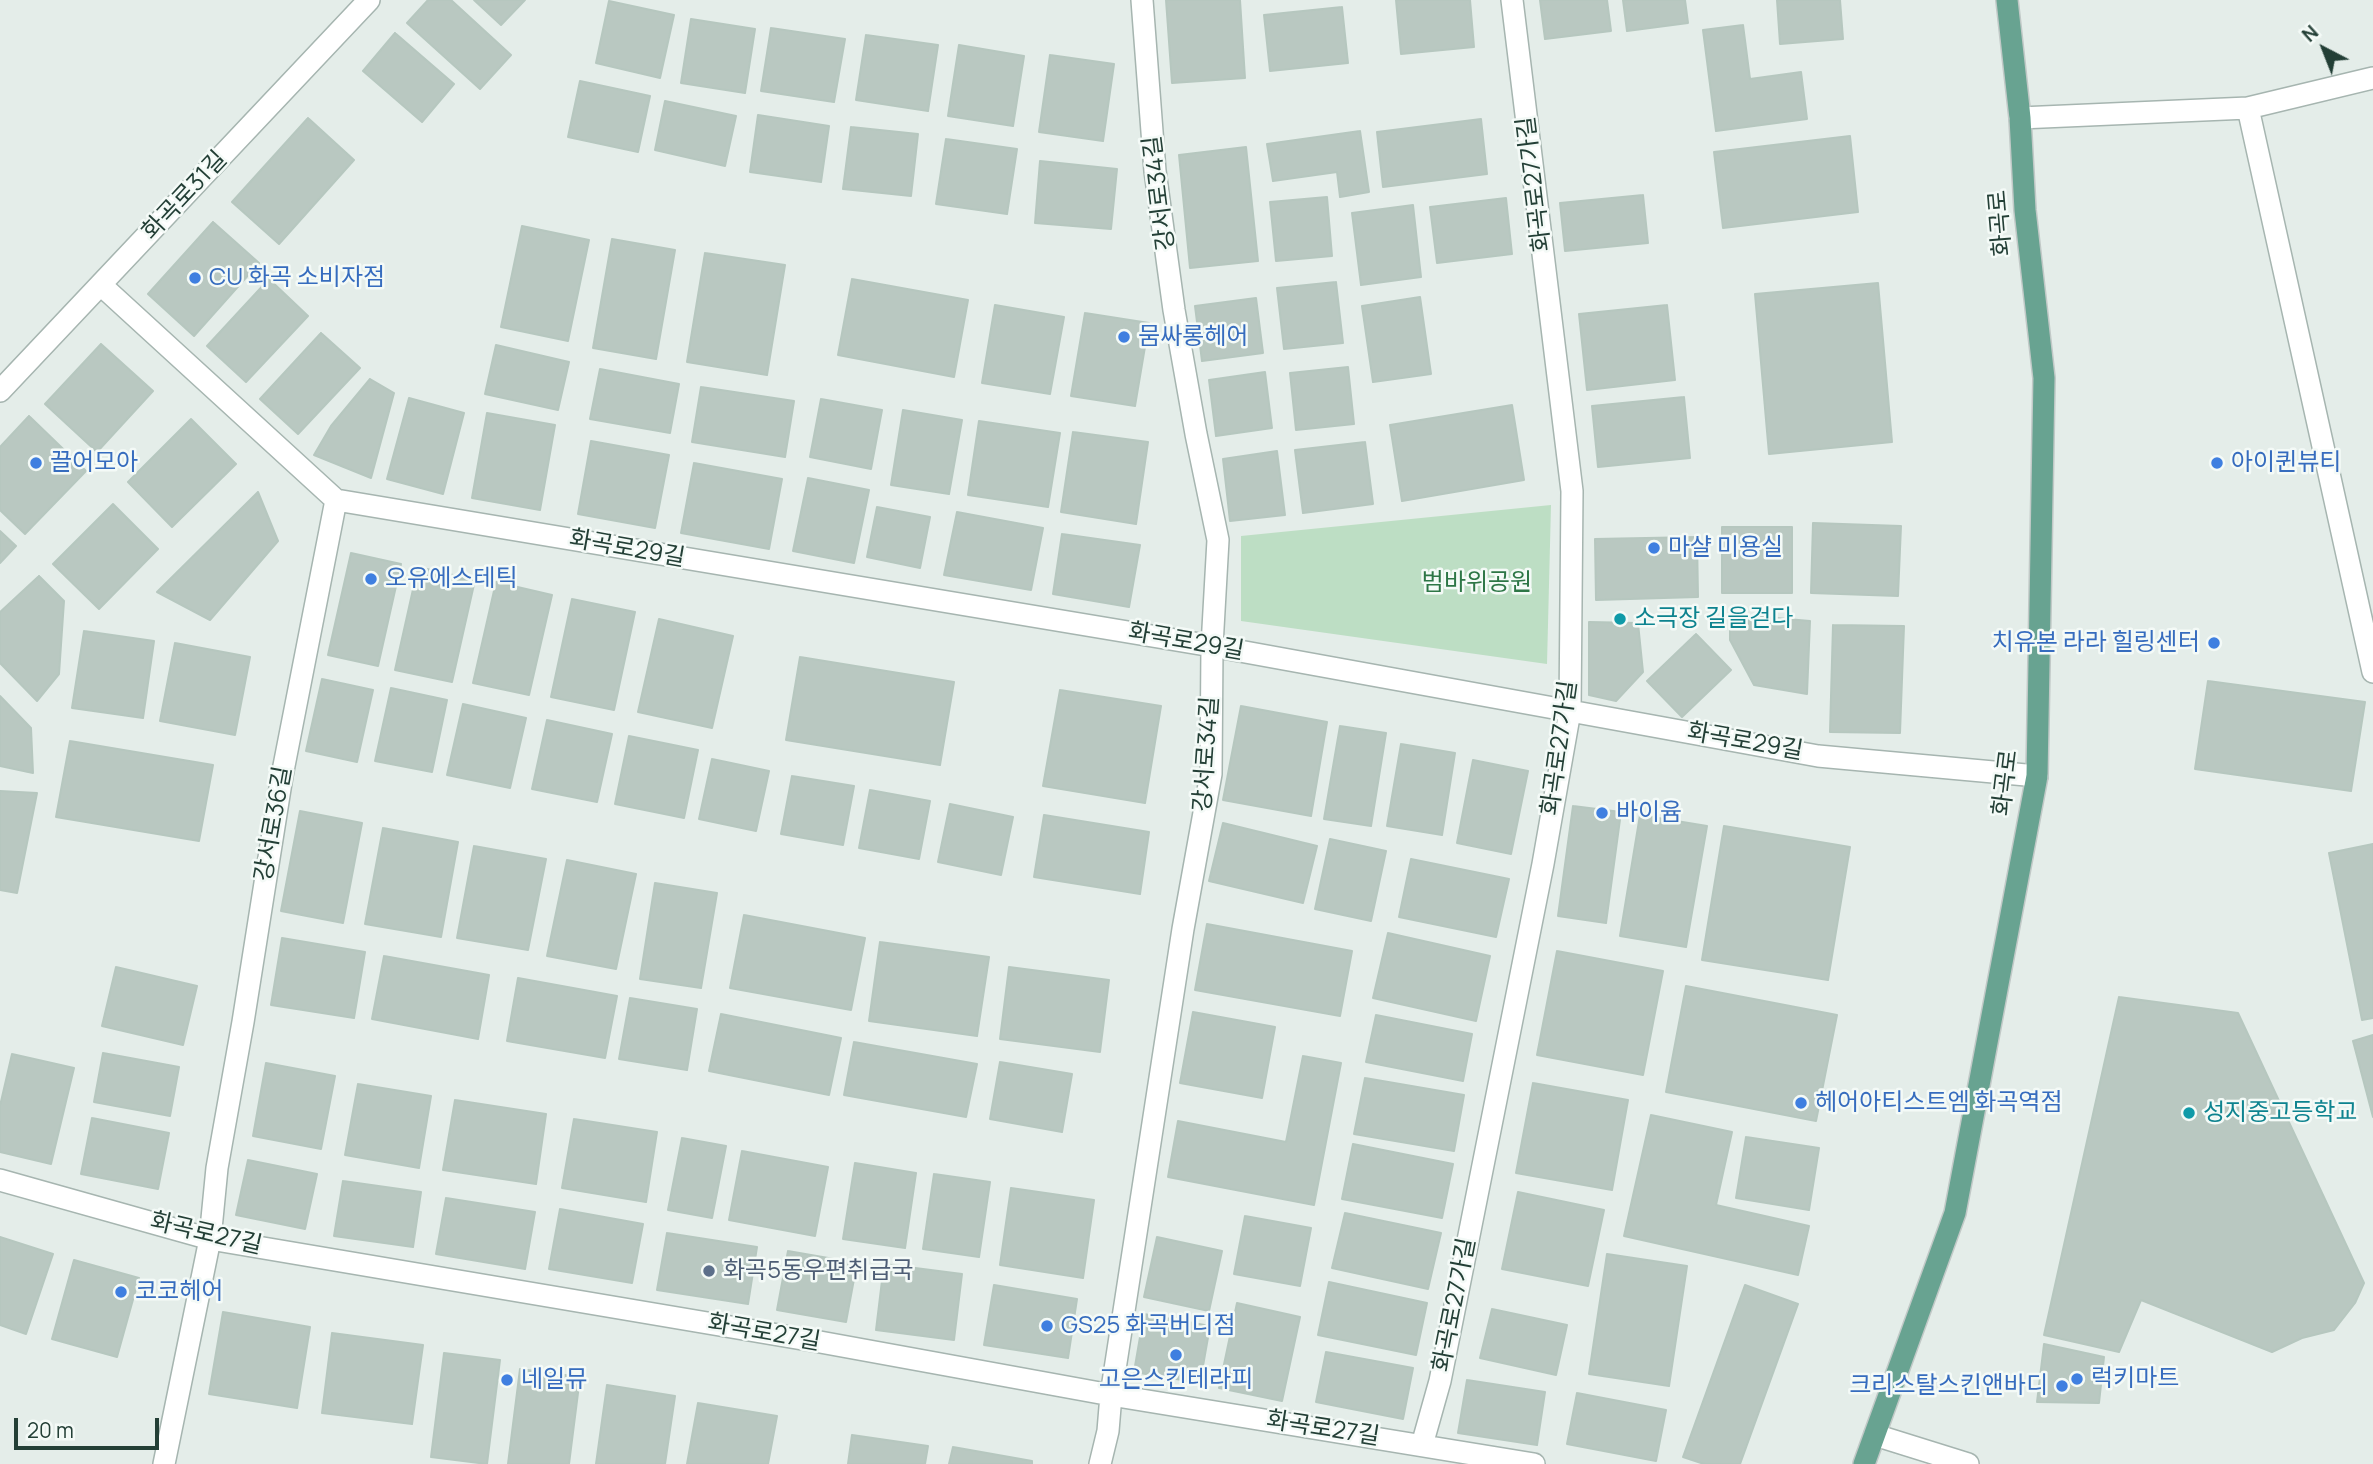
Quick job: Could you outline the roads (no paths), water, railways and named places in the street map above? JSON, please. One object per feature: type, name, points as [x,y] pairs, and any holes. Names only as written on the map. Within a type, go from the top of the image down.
[{"type":"main road","name":"화곡로","points":[[1864,1464],[1955,1213],[2037,776],[2044,378],[2025,210],[2020,118],[2007,0]]},
{"type":"street","name":"화곡로31길","points":[[0,391],[369,0]]},
{"type":"street","name":"강서로34길","points":[[1100,1464],[1108,1431],[1111,1395],[1183,929],[1211,774],[1212,646],[1217,540],[1188,393],[1155,171],[1142,0]]},
{"type":"street","name":"화곡로27가길","points":[[1422,1445],[1440,1381],[1543,864],[1570,711],[1572,491],[1512,0]]},
{"type":"street","points":[[2020,118],[2248,108],[2373,78]]},
{"type":"street","points":[[2248,108],[2373,672]]},
{"type":"street","points":[[102,285],[336,500]]},
{"type":"street","name":"화곡로29길","points":[[336,500],[1212,646],[1818,755],[2037,776]]},
{"type":"street","name":"강서로36길","points":[[164,1464],[209,1239],[217,1168],[280,789],[336,500]]},
{"type":"street","name":"화곡로27길","points":[[0,1180],[209,1239],[820,1342],[1111,1395],[1534,1464]]},
{"type":"street","points":[[1875,1435],[1968,1464]]},
{"type":"place","name":"CU 화곡 소비자점","points":[[195,278]]},
{"type":"place","name":"뭄싸롱헤어","points":[[1124,337]]},
{"type":"place","name":"끌어모아","points":[[36,463]]},
{"type":"place","name":"아이퀸뷰티","points":[[2217,463]]},
{"type":"place","name":"마샬 미용실","points":[[1654,548]]},
{"type":"place","name":"오유에스테틱","points":[[371,579]]},
{"type":"place","name":"소극장 길을걷다","points":[[1620,619]]},
{"type":"place","name":"치유본 라라 힐링센터","points":[[2214,643]]},
{"type":"place","name":"바이윰","points":[[1602,813]]},
{"type":"place","name":"헤어아티스트엠 화곡역점","points":[[1801,1103]]},
{"type":"place","name":"성지중고등학교","points":[[2189,1113]]},
{"type":"place","name":"화곡5동우편취급국","points":[[709,1271]]},
{"type":"place","name":"코코헤어","points":[[121,1292]]},
{"type":"place","name":"GS25 화곡버디점","points":[[1047,1326]]},
{"type":"place","name":"고은스킨테라피","points":[[1176,1355]]},
{"type":"place","name":"럭키마트","points":[[2077,1379]]},
{"type":"place","name":"네일뮤","points":[[507,1380]]},
{"type":"place","name":"크리스탈스킨앤바디","points":[[2062,1386]]},
{"type":"park label","name":"범바위공원","points":[[1477,583]]}]
